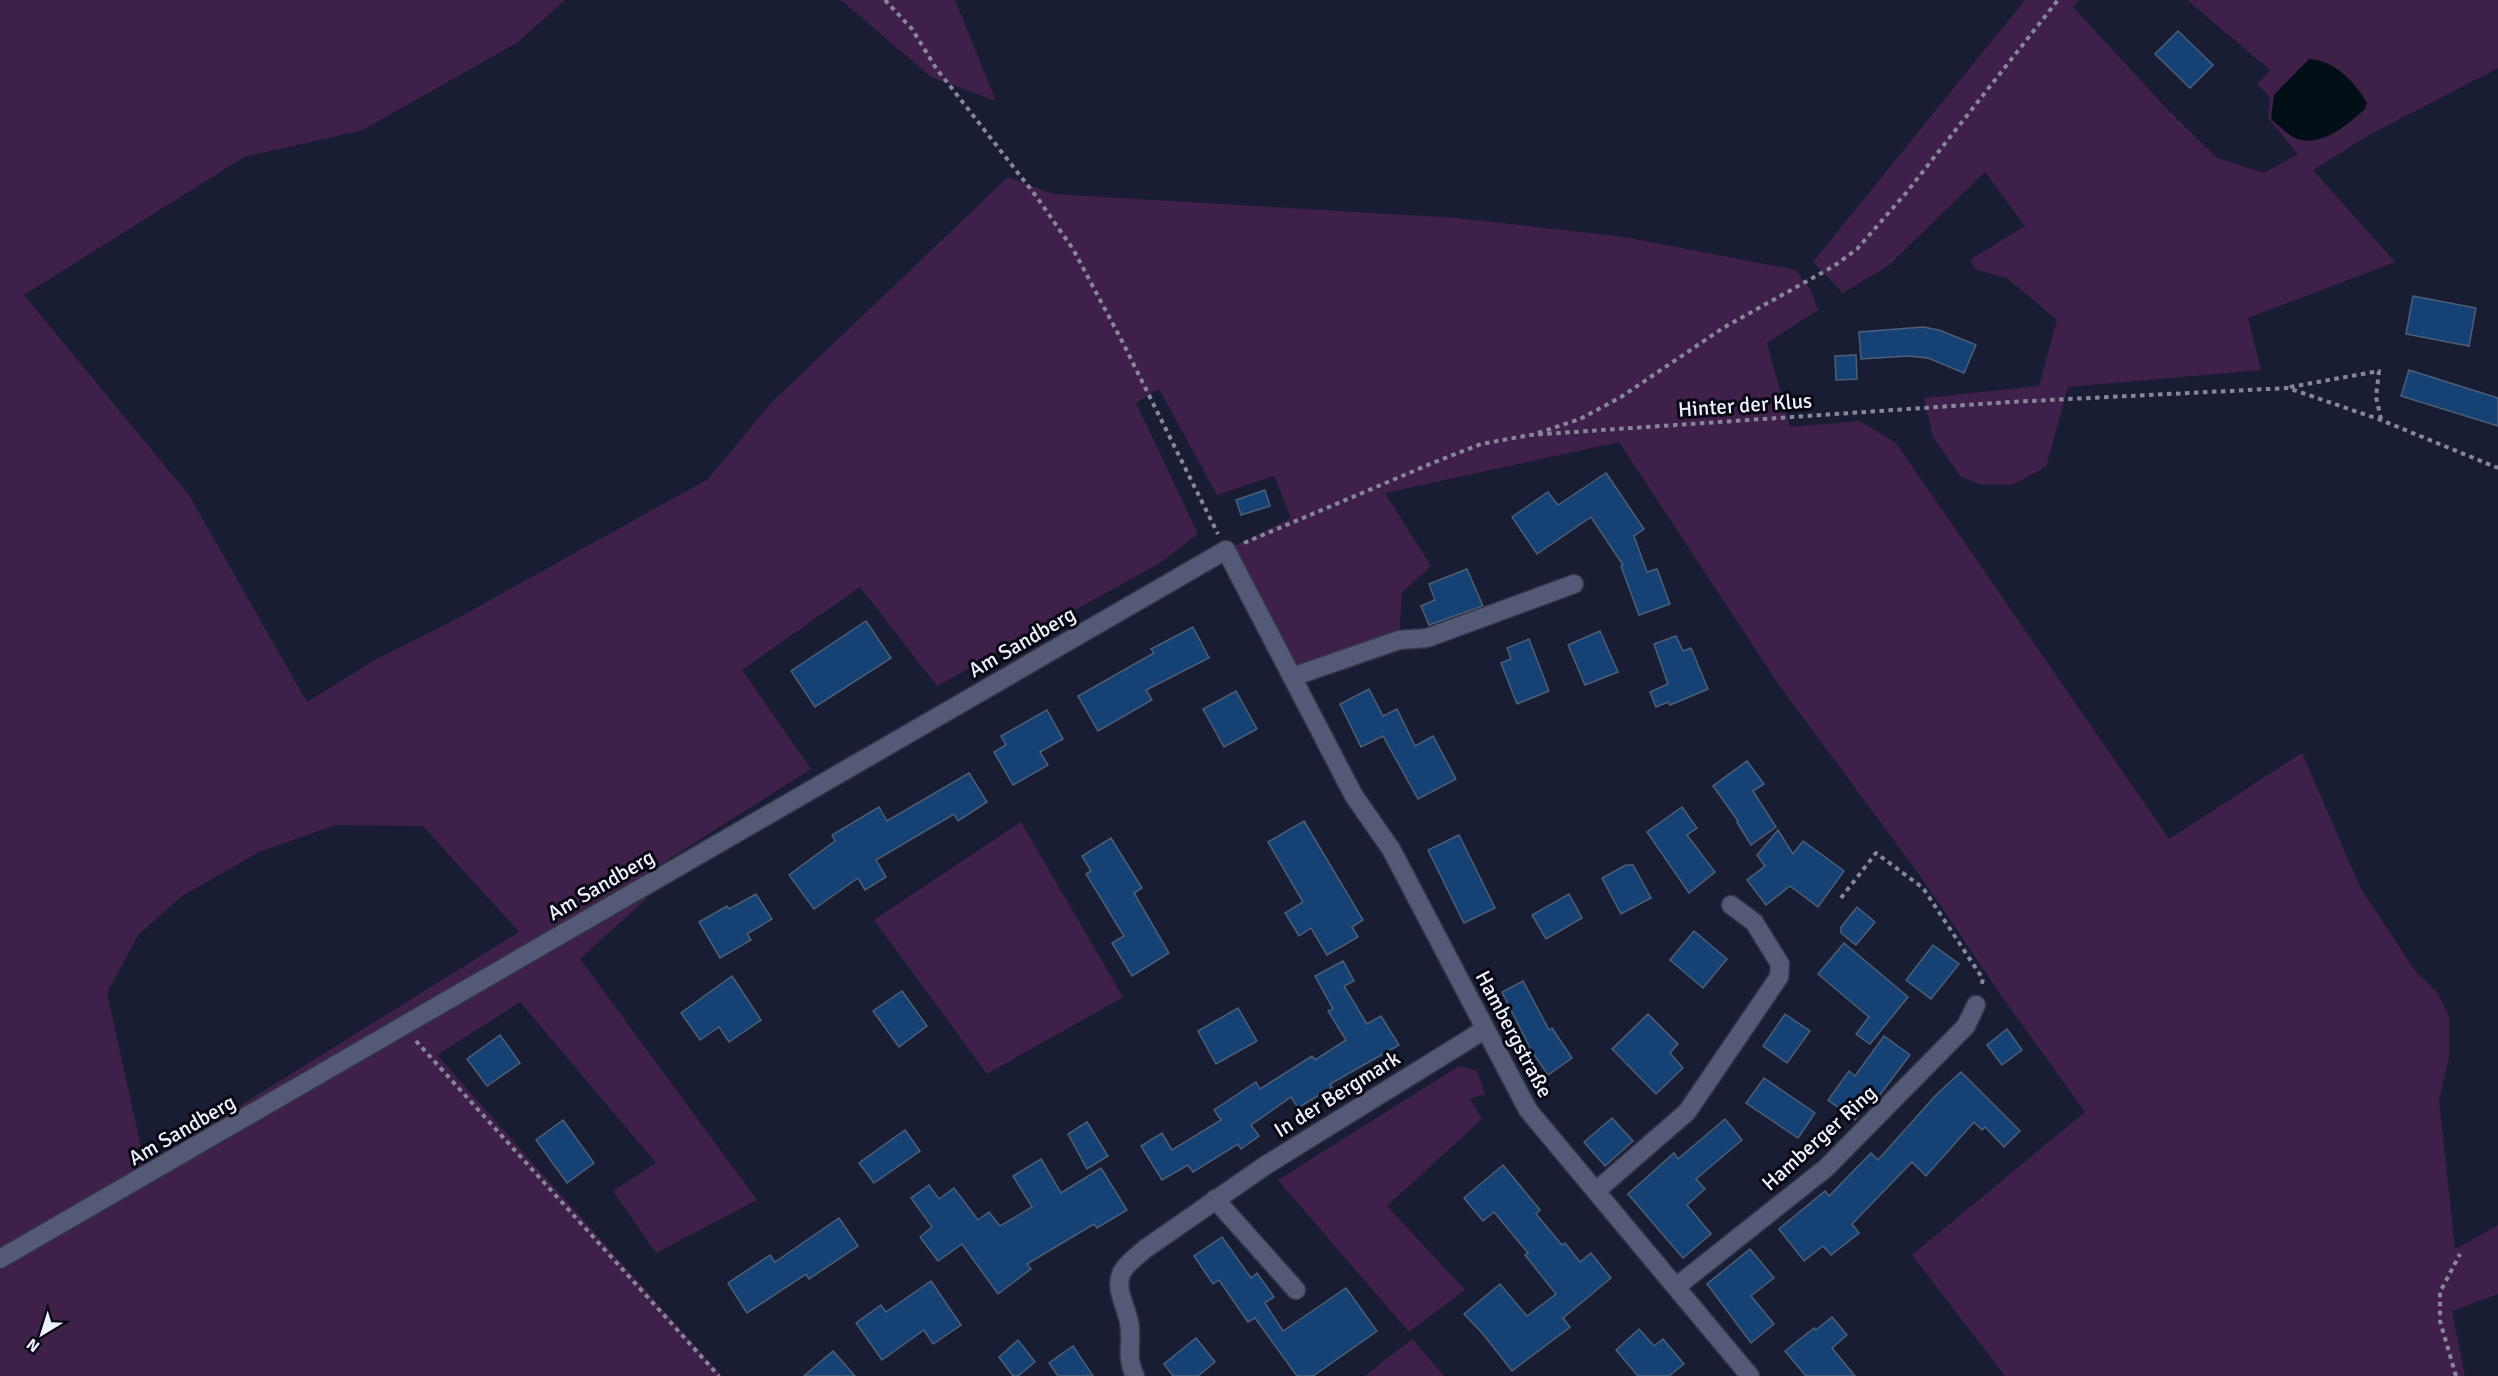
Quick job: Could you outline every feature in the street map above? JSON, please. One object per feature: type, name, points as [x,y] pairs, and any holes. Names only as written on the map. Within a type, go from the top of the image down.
[{"type":"street","name":"Hambergstraße","points":[[1226,550],[1354,796],[1395,857],[1528,1110],[1750,1376]]},
{"type":"street","name":"Am Sandberg","points":[[0,1259],[1226,550]]},
{"type":"street","points":[[1292,677],[1399,640],[1427,638],[1574,584]]},
{"type":"street","points":[[1596,1191],[1687,1112],[1779,977],[1780,963],[1754,922],[1731,905]]},
{"type":"street","name":"Hamberger Ring","points":[[1676,1287],[1826,1167],[1966,1026],[1976,1005]]},
{"type":"street","name":"In der Bergmark","points":[[1136,1376],[1130,1366],[1128,1349],[1130,1324],[1119,1287],[1121,1273],[1145,1249],[1266,1164],[1484,1030]]},
{"type":"street","points":[[1215,1199],[1296,1290]]},
{"type":"path","points":[[885,0],[912,29],[936,68],[1036,196],[1073,249],[1124,343],[1226,550]]},
{"type":"path","points":[[1530,435],[1580,419],[1621,397],[1723,328],[1834,266],[1857,249],[1906,193],[2058,0]]},
{"type":"path","name":"Hinter der Klus","points":[[1226,550],[1482,444],[1530,435],[1963,405],[2288,388],[2379,371],[2376,397],[2381,420]]},
{"type":"path","name":"Hinter der Klus","points":[[2288,388],[2381,420],[2498,468]]},
{"type":"path","points":[[1841,898],[1876,853],[1923,888],[1983,979],[1976,1005]]},
{"type":"path","points":[[403,1027],[719,1376]]},
{"type":"path","points":[[2456,1376],[2440,1321],[2440,1292],[2460,1254]]},
{"type":"shaded area","points":[[0,0],[565,0],[518,42],[363,130],[244,157],[24,295],[189,495],[307,702],[375,660],[445,625],[708,479],[771,403],[1008,177],[1053,194],[1457,218],[1624,237],[1796,270],[1810,289],[1818,310],[1767,343],[1790,427],[1860,421],[1896,443],[2169,839],[2302,753],[2361,889],[2416,972],[2437,992],[2449,1016],[2449,1058],[2439,1100],[2455,1249],[2498,1225],[2498,1294],[2452,1311],[2465,1376],[2005,1376],[1912,1255],[2085,1112],[2003,998],[1921,877],[1779,685],[1619,442],[1385,493],[1431,566],[1402,592],[1399,640],[1292,677],[1226,550],[1291,518],[1274,476],[1217,495],[1159,389],[1136,403],[1198,534],[1160,563],[937,686],[860,587],[742,670],[811,769],[655,868],[646,899],[580,959],[757,1200],[656,1253],[613,1191],[656,1163],[520,1002],[437,1055],[722,1376],[0,1376]],"holes":[[[335,825],[423,826],[519,932],[145,1165],[107,993],[138,935],[182,896],[259,852]]]},
{"type":"shaded area","points":[[841,0],[955,0],[996,101],[931,77]]},
{"type":"shaded area","points":[[2025,0],[2079,0],[2073,7],[2169,111],[2216,157],[2264,173],[2298,154],[2268,118],[2270,97],[2257,84],[2270,70],[2187,0],[2498,0],[2498,68],[2369,135],[2313,170],[2395,262],[2248,318],[2261,370],[2068,387],[2046,467],[2012,485],[1978,484],[1961,477],[1933,437],[1924,398],[2039,386],[2057,320],[2007,278],[1974,269],[1971,259],[2025,226],[1985,172],[1889,265],[1843,293],[1813,262]]},
{"type":"shaded area","points":[[2309,59],[2327,63],[2343,74],[2367,103],[2365,109],[2334,133],[2307,141],[2294,138],[2271,119],[2274,95]]},
{"type":"shaded area","points":[[1021,822],[1123,997],[987,1074],[874,920]]},
{"type":"shaded area","points":[[1459,1066],[1477,1071],[1485,1094],[1470,1099],[1482,1119],[1387,1206],[1465,1290],[1409,1332],[1278,1180]]},
{"type":"shaded area","points":[[1412,1339],[1444,1376],[1365,1376]]},
{"type":"building","points":[[2178,31],[2213,65],[2190,88],[2155,54]]},
{"type":"building","points":[[2413,296],[2476,308],[2469,346],[2406,334]]},
{"type":"building","points":[[1923,327],[1939,330],[1976,345],[1964,373],[1928,358],[1908,356],[1861,359],[1859,332]]},
{"type":"building","points":[[1856,355],[1857,379],[1836,380],[1835,356]]},
{"type":"building","points":[[2409,370],[2498,398],[2498,426],[2401,396]]},
{"type":"building","points":[[1606,473],[1644,529],[1634,536],[1647,572],[1657,569],[1670,604],[1639,615],[1621,566],[1623,565],[1591,517],[1537,554],[1512,517],[1548,492],[1558,505]]},
{"type":"building","points":[[1265,490],[1270,506],[1241,515],[1236,500]]},
{"type":"building","points":[[1467,569],[1483,606],[1429,625],[1421,606],[1435,600],[1429,584]]},
{"type":"building","points":[[866,621],[891,658],[815,707],[791,671]]},
{"type":"building","points":[[1193,627],[1209,658],[1146,690],[1152,700],[1098,731],[1078,696],[1154,653],[1151,649]]},
{"type":"building","points":[[1600,631],[1618,672],[1585,685],[1568,645]]},
{"type":"building","points":[[1676,636],[1683,651],[1691,648],[1708,689],[1670,705],[1668,702],[1656,707],[1650,692],[1668,684],[1654,644]]},
{"type":"building","points":[[1529,639],[1549,691],[1517,704],[1501,663],[1511,659],[1507,648]]},
{"type":"building","points":[[1369,689],[1383,716],[1397,709],[1415,746],[1433,736],[1456,779],[1418,799],[1383,736],[1361,747],[1340,704]]},
{"type":"building","points":[[1236,691],[1257,729],[1224,747],[1203,709]]},
{"type":"building","points":[[1047,710],[1063,739],[1040,752],[1048,765],[1013,785],[994,752],[1006,745],[1001,736]]},
{"type":"building","points":[[1747,761],[1764,784],[1753,791],[1776,827],[1751,845],[1738,821],[1713,786]]},
{"type":"building","points":[[969,773],[987,802],[958,821],[954,814],[876,860],[886,877],[865,890],[858,878],[814,909],[789,875],[835,841],[832,835],[879,807],[887,821]]},
{"type":"building","points":[[1682,807],[1697,828],[1687,835],[1715,872],[1689,893],[1647,832]]},
{"type":"building","points":[[1304,821],[1363,920],[1352,927],[1358,937],[1327,955],[1311,928],[1299,936],[1285,913],[1303,902],[1268,842]]},
{"type":"building","points":[[1778,830],[1793,854],[1803,841],[1844,871],[1818,907],[1790,886],[1766,905],[1747,880],[1765,866],[1757,855]]},
{"type":"building","points":[[1459,835],[1495,908],[1464,923],[1428,850]]},
{"type":"building","points":[[1111,838],[1142,888],[1134,893],[1169,953],[1132,976],[1112,943],[1124,936],[1086,874],[1091,871],[1082,856]]},
{"type":"building","points":[[1626,865],[1633,865],[1651,898],[1621,914],[1602,878]]},
{"type":"building","points":[[756,894],[772,919],[747,934],[751,940],[720,958],[699,922],[727,906],[729,909]]},
{"type":"building","points":[[1569,894],[1582,918],[1546,939],[1532,915]]},
{"type":"building","points":[[1857,907],[1875,922],[1856,945],[1841,933],[1841,927]]},
{"type":"building","points":[[1694,931],[1727,959],[1703,988],[1670,960]]},
{"type":"building","points":[[1844,943],[1908,997],[1870,1044],[1856,1034],[1869,1017],[1818,974]]},
{"type":"building","points":[[1933,945],[1959,964],[1931,999],[1906,980]]},
{"type":"building","points":[[1343,961],[1354,981],[1344,986],[1367,1024],[1381,1016],[1399,1045],[1330,1084],[1332,1087],[1298,1108],[1291,1097],[1251,1125],[1259,1136],[1241,1149],[1238,1144],[1193,1172],[1188,1165],[1162,1180],[1141,1146],[1162,1133],[1172,1150],[1221,1120],[1214,1110],[1256,1082],[1260,1089],[1312,1056],[1315,1060],[1346,1040],[1328,1011],[1333,1009],[1315,976]]},
{"type":"building","points":[[732,976],[761,1020],[729,1042],[719,1027],[700,1040],[681,1013]]},
{"type":"building","points":[[1523,981],[1549,1030],[1552,1028],[1572,1058],[1548,1075],[1531,1050],[1502,992]]},
{"type":"building","points":[[902,991],[927,1026],[899,1047],[873,1011]]},
{"type":"building","points":[[1238,1008],[1257,1041],[1216,1064],[1198,1031]]},
{"type":"building","points":[[1648,1014],[1678,1044],[1670,1053],[1683,1068],[1656,1094],[1612,1049]]},
{"type":"building","points":[[1785,1014],[1810,1031],[1787,1063],[1763,1046]]},
{"type":"building","points":[[2007,1029],[2022,1050],[2002,1065],[1987,1045]]},
{"type":"building","points":[[500,1035],[520,1063],[487,1086],[467,1059]]},
{"type":"building","points":[[1884,1036],[1910,1055],[1876,1100],[1872,1097],[1855,1120],[1828,1100],[1849,1071],[1855,1076]]},
{"type":"building","points":[[1961,1072],[2020,1131],[2004,1147],[1985,1127],[1982,1130],[1974,1122],[1926,1176],[1912,1162],[1852,1224],[1859,1233],[1831,1255],[1823,1246],[1804,1261],[1779,1229],[1825,1191],[1829,1196],[1871,1153],[1878,1160],[1936,1095]]},
{"type":"building","points":[[1764,1078],[1815,1113],[1798,1138],[1746,1103]]},
{"type":"building","points":[[1612,1118],[1633,1141],[1605,1166],[1584,1142]]},
{"type":"building","points":[[1725,1119],[1742,1140],[1696,1179],[1705,1189],[1687,1205],[1711,1234],[1683,1258],[1628,1194],[1674,1153],[1678,1159]]},
{"type":"building","points":[[563,1120],[594,1163],[567,1183],[536,1140]]},
{"type":"building","points":[[1087,1122],[1108,1156],[1087,1169],[1068,1134]]},
{"type":"building","points":[[905,1130],[920,1151],[874,1183],[859,1163]]},
{"type":"building","points":[[1041,1159],[1061,1193],[1101,1168],[1127,1210],[1097,1228],[1094,1224],[1027,1264],[1031,1269],[998,1294],[962,1244],[938,1261],[920,1237],[932,1227],[911,1198],[929,1185],[939,1199],[954,1188],[978,1220],[989,1212],[1000,1226],[1032,1207],[1013,1176]]},
{"type":"building","points":[[1503,1165],[1540,1210],[1536,1214],[1562,1245],[1565,1243],[1580,1262],[1591,1253],[1611,1278],[1563,1318],[1570,1327],[1512,1371],[1464,1314],[1500,1284],[1527,1316],[1556,1294],[1525,1255],[1528,1253],[1494,1212],[1483,1221],[1464,1198]]},
{"type":"building","points":[[839,1218],[858,1246],[809,1279],[806,1274],[747,1313],[728,1283],[770,1255],[775,1262]]},
{"type":"building","points":[[1222,1237],[1251,1278],[1257,1273],[1274,1297],[1265,1303],[1283,1331],[1346,1288],[1377,1331],[1313,1376],[1297,1376],[1255,1318],[1248,1322],[1219,1280],[1213,1284],[1194,1256]]},
{"type":"building","points":[[1750,1249],[1774,1278],[1751,1296],[1774,1324],[1751,1343],[1707,1284]]},
{"type":"building","points":[[931,1281],[961,1325],[933,1344],[924,1330],[882,1360],[856,1323],[881,1305],[886,1312]]},
{"type":"building","points":[[1832,1317],[1847,1335],[1832,1348],[1855,1376],[1806,1376],[1785,1351]]},
{"type":"building","points":[[1639,1329],[1654,1346],[1663,1339],[1684,1364],[1669,1376],[1638,1376],[1616,1350]]},
{"type":"building","points":[[1196,1338],[1215,1362],[1198,1376],[1173,1376],[1164,1364]]},
{"type":"building","points":[[1018,1340],[1035,1362],[1018,1376],[1013,1376],[999,1357]]},
{"type":"building","points":[[1073,1346],[1093,1376],[1058,1376],[1049,1363]]},
{"type":"building","points":[[833,1351],[855,1376],[804,1376]]}]
